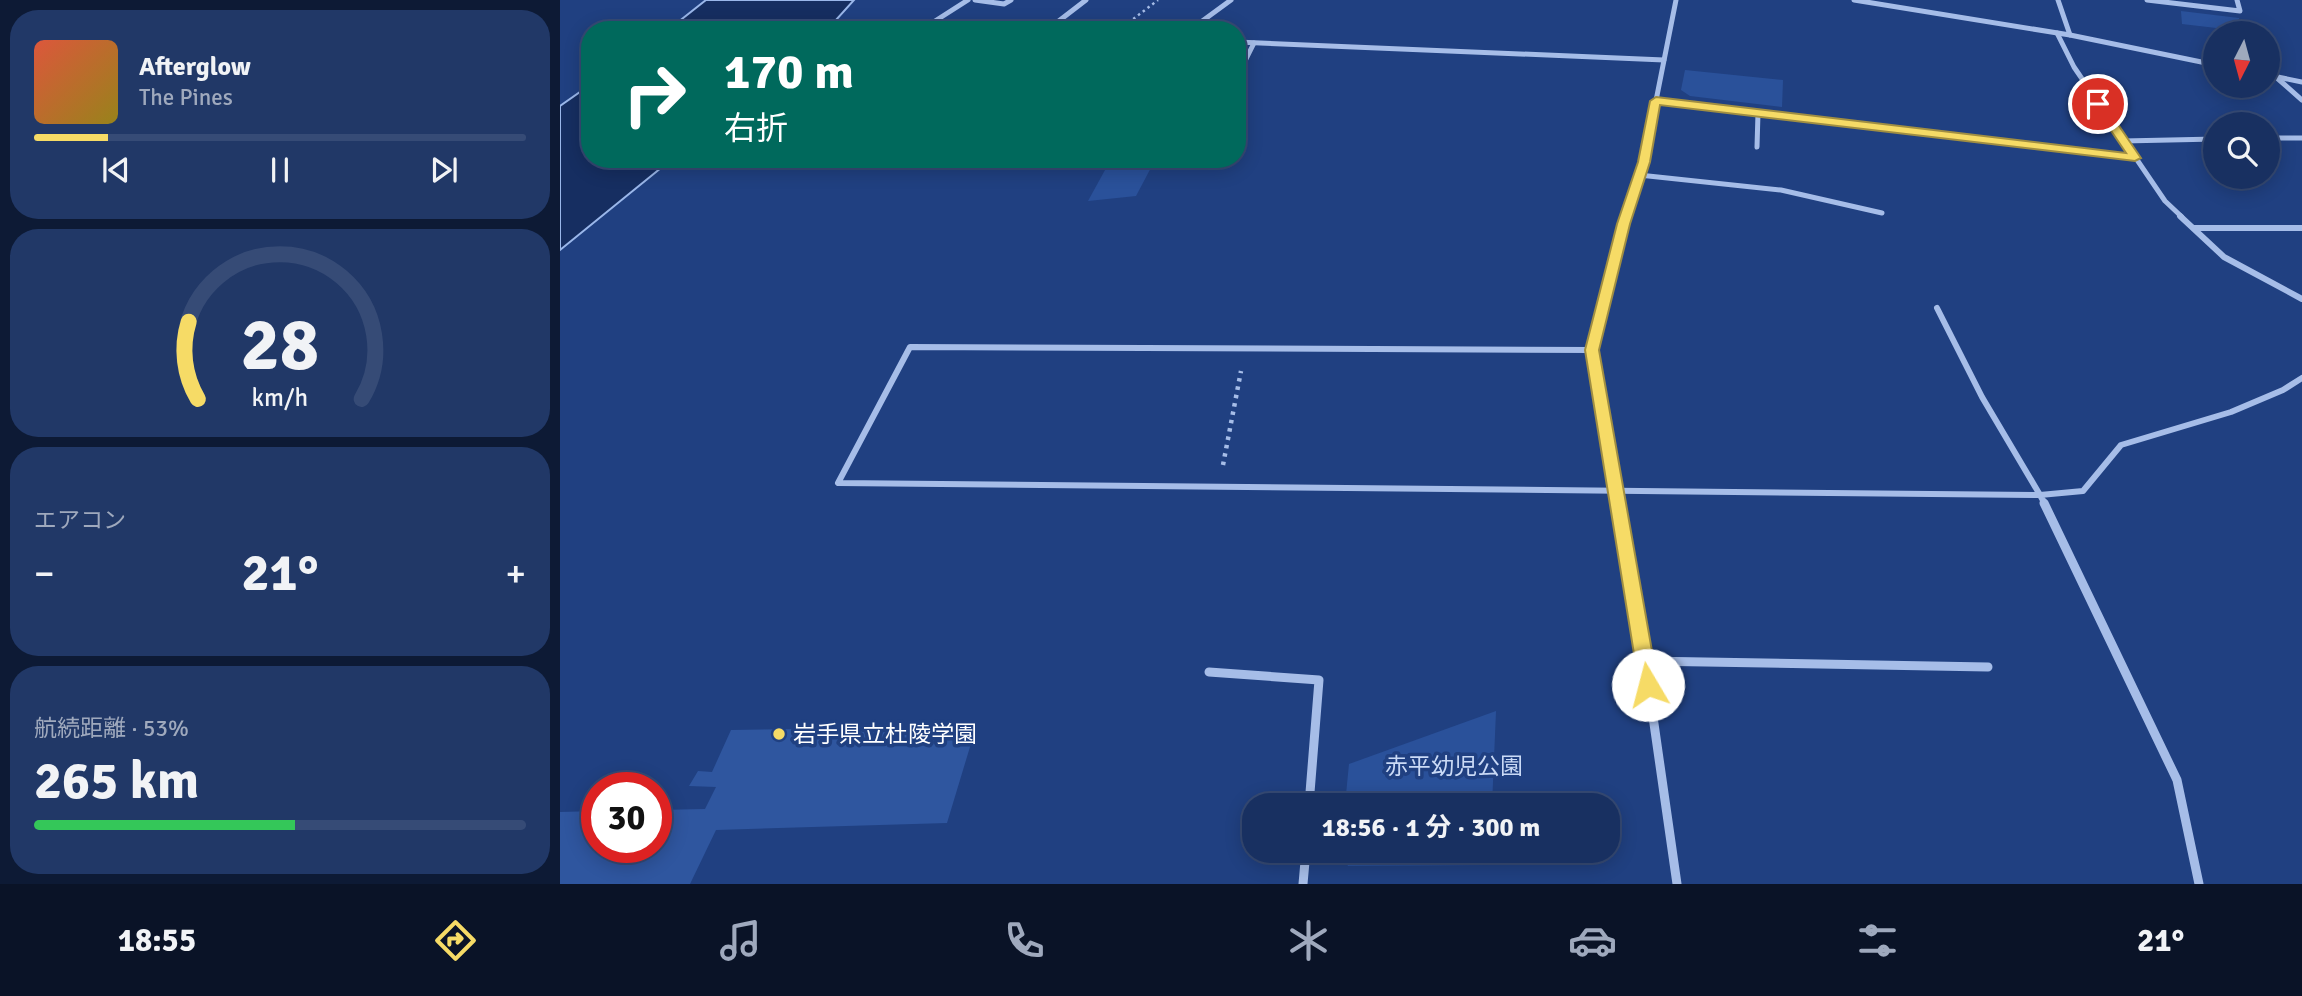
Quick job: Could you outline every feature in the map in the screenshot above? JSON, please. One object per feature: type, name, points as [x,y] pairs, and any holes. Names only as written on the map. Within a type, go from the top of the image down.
[{"type":"street","points":[[935,21],[968,0]]},
{"type":"street","points":[[975,0],[1004,4],[1011,0]]},
{"type":"street","points":[[1059,21],[1086,0]]},
{"type":"street","points":[[1202,21],[1231,0]]},
{"type":"street","points":[[1676,0],[1639,175],[1623,224],[1592,350],[1645,661],[1677,884]]},
{"type":"street","points":[[1854,0],[2070,35],[2203,62]]},
{"type":"street","points":[[2057,0],[2070,35]]},
{"type":"street","points":[[2147,0],[2240,10],[2237,0]]},
{"type":"street","points":[[2057,33],[2074,67],[2165,201],[2224,257],[2302,299]]},
{"type":"street","points":[[1246,42],[1664,60]]},
{"type":"street","points":[[1246,60],[1255,43]]},
{"type":"street","points":[[2280,78],[2302,82]]},
{"type":"street","points":[[2280,80],[2302,100]]},
{"type":"street","points":[[1656,101],[2135,158]]},
{"type":"street","points":[[1757,147],[1758,113]]},
{"type":"street","points":[[2280,138],[2302,138]]},
{"type":"street","points":[[2123,141],[2203,139]]},
{"type":"street","points":[[1639,175],[1781,190],[1882,213]]},
{"type":"street","points":[[2194,228],[2302,228]]},
{"type":"street","points":[[1937,308],[1982,397],[2040,495],[2177,780],[2199,884]]},
{"type":"street","points":[[1592,350],[910,346],[838,483],[2040,495],[2083,491],[2121,445],[2231,412],[2283,390],[2302,378]]},
{"type":"street","points":[[1645,661],[1988,667]]},
{"type":"street","points":[[1209,672],[1319,680],[1310,793]]},
{"type":"street","points":[[1303,884],[1305,863]]},
{"type":"path","points":[[1131,21],[1158,0]]},
{"type":"path","points":[[1219,487],[1245,348]]},
{"type":"green space","points":[[2181,11],[2239,18],[2240,21],[2203,21],[2203,26],[2182,24]]},
{"type":"green space","points":[[1685,70],[1783,80],[1782,107],[1690,96],[1681,90]]},
{"type":"green space","points":[[1106,168],[1151,168],[1136,196],[1088,201]]},
{"type":"green space","name":"赤平幼児公園","points":[[1496,711],[1493,793],[1346,793],[1349,764]]},
{"type":"green space","points":[[1346,863],[1489,863],[1489,865],[1348,866]]},
{"type":"shaded area","points":[[706,0],[854,0],[835,21],[679,21]]},
{"type":"shaded area","points":[[581,91],[581,168],[661,168],[560,250],[560,106]]},
{"type":"building","points":[[976,727],[947,823],[716,830],[690,884],[560,884],[560,812],[581,811],[581,863],[672,863],[672,810],[705,809],[716,787],[689,786],[698,771],[712,772],[731,730]]},
{"type":"place","name":"岩手県立杜陵学園","points":[[779,734]]},
{"type":"route","points":[[1648,685],[1592,350],[1623,224],[1644,162],[1656,101],[2135,158],[2098,104]]}]
